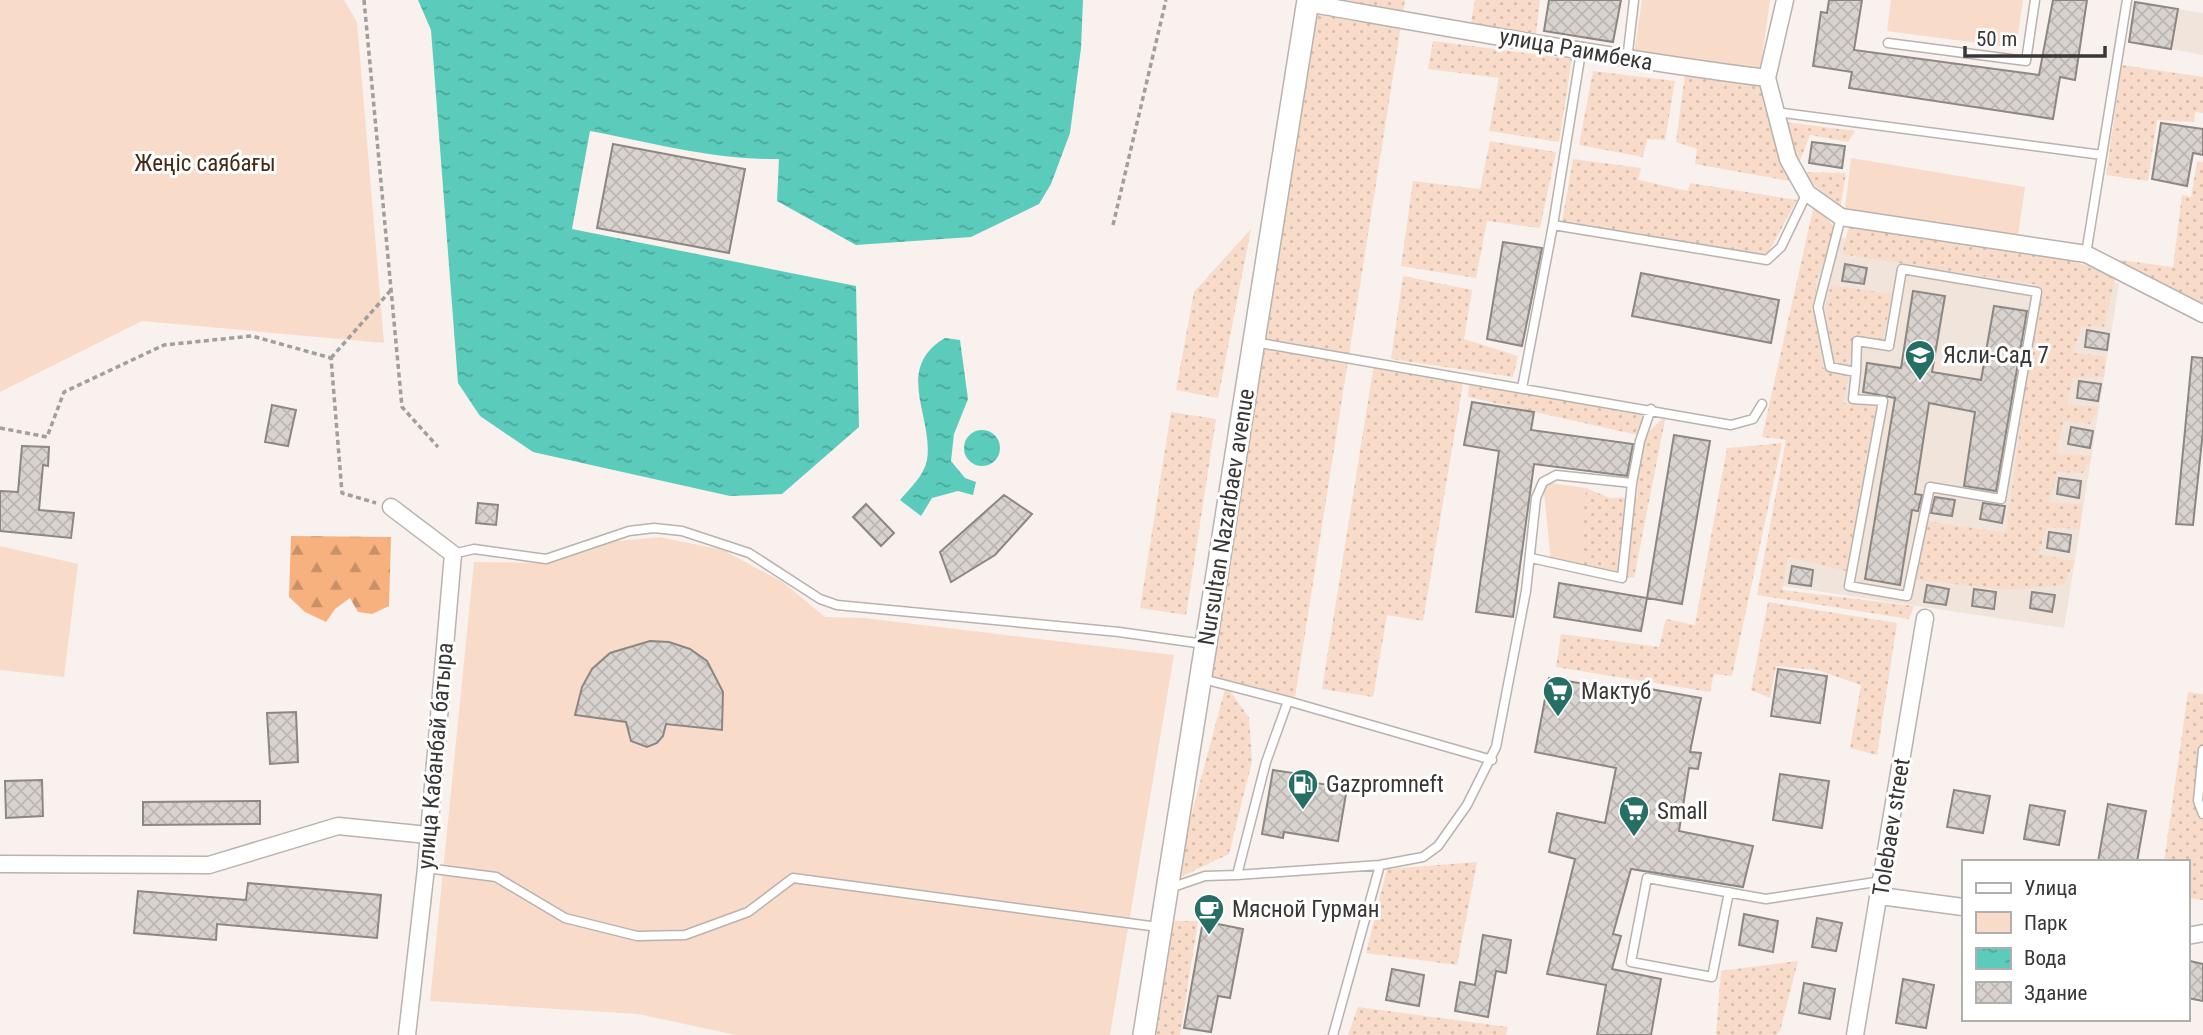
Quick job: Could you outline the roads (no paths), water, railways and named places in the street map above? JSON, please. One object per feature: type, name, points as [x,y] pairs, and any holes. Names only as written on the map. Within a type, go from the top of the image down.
[{"type":"main road","name":"Nursultan Nazarbaev avenue","points":[[1144,1035],[1308,2]]},
{"type":"street","points":[[1784,0],[1767,78],[1788,159],[1807,193],[1841,217],[2086,254],[2203,314]]},
{"type":"street","name":"улица Раимбека","points":[[1308,2],[1627,60],[1767,78]]},
{"type":"street","points":[[391,507],[453,554]]},
{"type":"street","name":"улица Кабанбай батыра","points":[[407,1035],[426,868],[453,554]]},
{"type":"street","name":"Tolebaev street","points":[[1855,1035],[1925,618]]},
{"type":"street","points":[[0,864],[209,865],[338,826],[428,835]]},
{"type":"street","points":[[1881,888],[1962,907]]},
{"type":"lane","points":[[1627,60],[1634,0]]},
{"type":"lane","points":[[1888,43],[2026,61],[2035,0]]},
{"type":"lane","points":[[2086,254],[2127,0]]},
{"type":"lane","points":[[1522,388],[1553,225],[1581,52]]},
{"type":"lane","points":[[1776,111],[2102,155]]},
{"type":"lane","points":[[1553,225],[1767,260],[1781,247],[1807,193]]},
{"type":"lane","points":[[1841,217],[1818,307],[1830,367],[1856,372]]},
{"type":"lane","points":[[1902,269],[2036,292],[2001,499],[1930,487],[1907,596],[1849,586],[1883,401],[1853,399],[1856,372],[1857,341],[1889,346],[1902,269]]},
{"type":"lane","points":[[1253,342],[1731,425],[1753,419],[1762,404]]},
{"type":"lane","points":[[1531,558],[1622,578],[1632,483],[1640,441],[1651,409]]},
{"type":"lane","points":[[1167,889],[1205,876],[1380,865],[1423,857],[1438,846],[1467,805],[1492,760],[1531,558],[1536,498],[1543,482],[1556,475],[1632,483]]},
{"type":"lane","points":[[453,554],[474,549],[545,559],[629,531],[654,528],[682,531],[750,553],[820,599],[837,605],[1119,632],[1206,644]]},
{"type":"lane","points":[[1201,678],[1492,760]]},
{"type":"lane","points":[[1237,875],[1266,762],[1288,701]]},
{"type":"lane","points":[[2203,750],[2198,801],[2203,814]]},
{"type":"lane","points":[[1333,1035],[1380,865]]},
{"type":"lane","points":[[426,868],[496,877],[565,918],[637,936],[685,935],[748,912],[793,878],[1161,927]]},
{"type":"lane","points":[[1729,892],[1712,977],[1631,961],[1647,878],[1729,892],[1766,899],[1881,888]]},
{"type":"water","points":[[418,0],[1083,0],[1081,48],[1070,133],[1051,184],[1039,204],[971,237],[856,245],[777,201],[779,159],[707,154],[590,131],[572,229],[856,286],[859,427],[782,494],[730,496],[533,452],[480,416],[458,383],[431,30]]},
{"type":"water","points":[[945,338],[960,340],[968,399],[954,434],[951,461],[965,478],[976,482],[973,495],[958,491],[932,498],[921,516],[900,500],[920,477],[927,460],[928,444],[918,379],[921,364],[930,350]]},
{"type":"water","points":[[982,430],[994,436],[1000,448],[994,460],[982,466],[970,460],[964,448],[970,436]]},
{"type":"place","name":"Ясли-Сад 7","points":[[1920,382]]},
{"type":"place","name":"Мактуб","points":[[1558,718]]},
{"type":"place","name":"Gazpromneft","points":[[1303,811]]},
{"type":"place","name":"Small","points":[[1634,838]]},
{"type":"place","name":"Мясной Гурман","points":[[1209,936]]},
{"type":"park label","name":"Жеңіс саябағы","points":[[205,163]]}]
